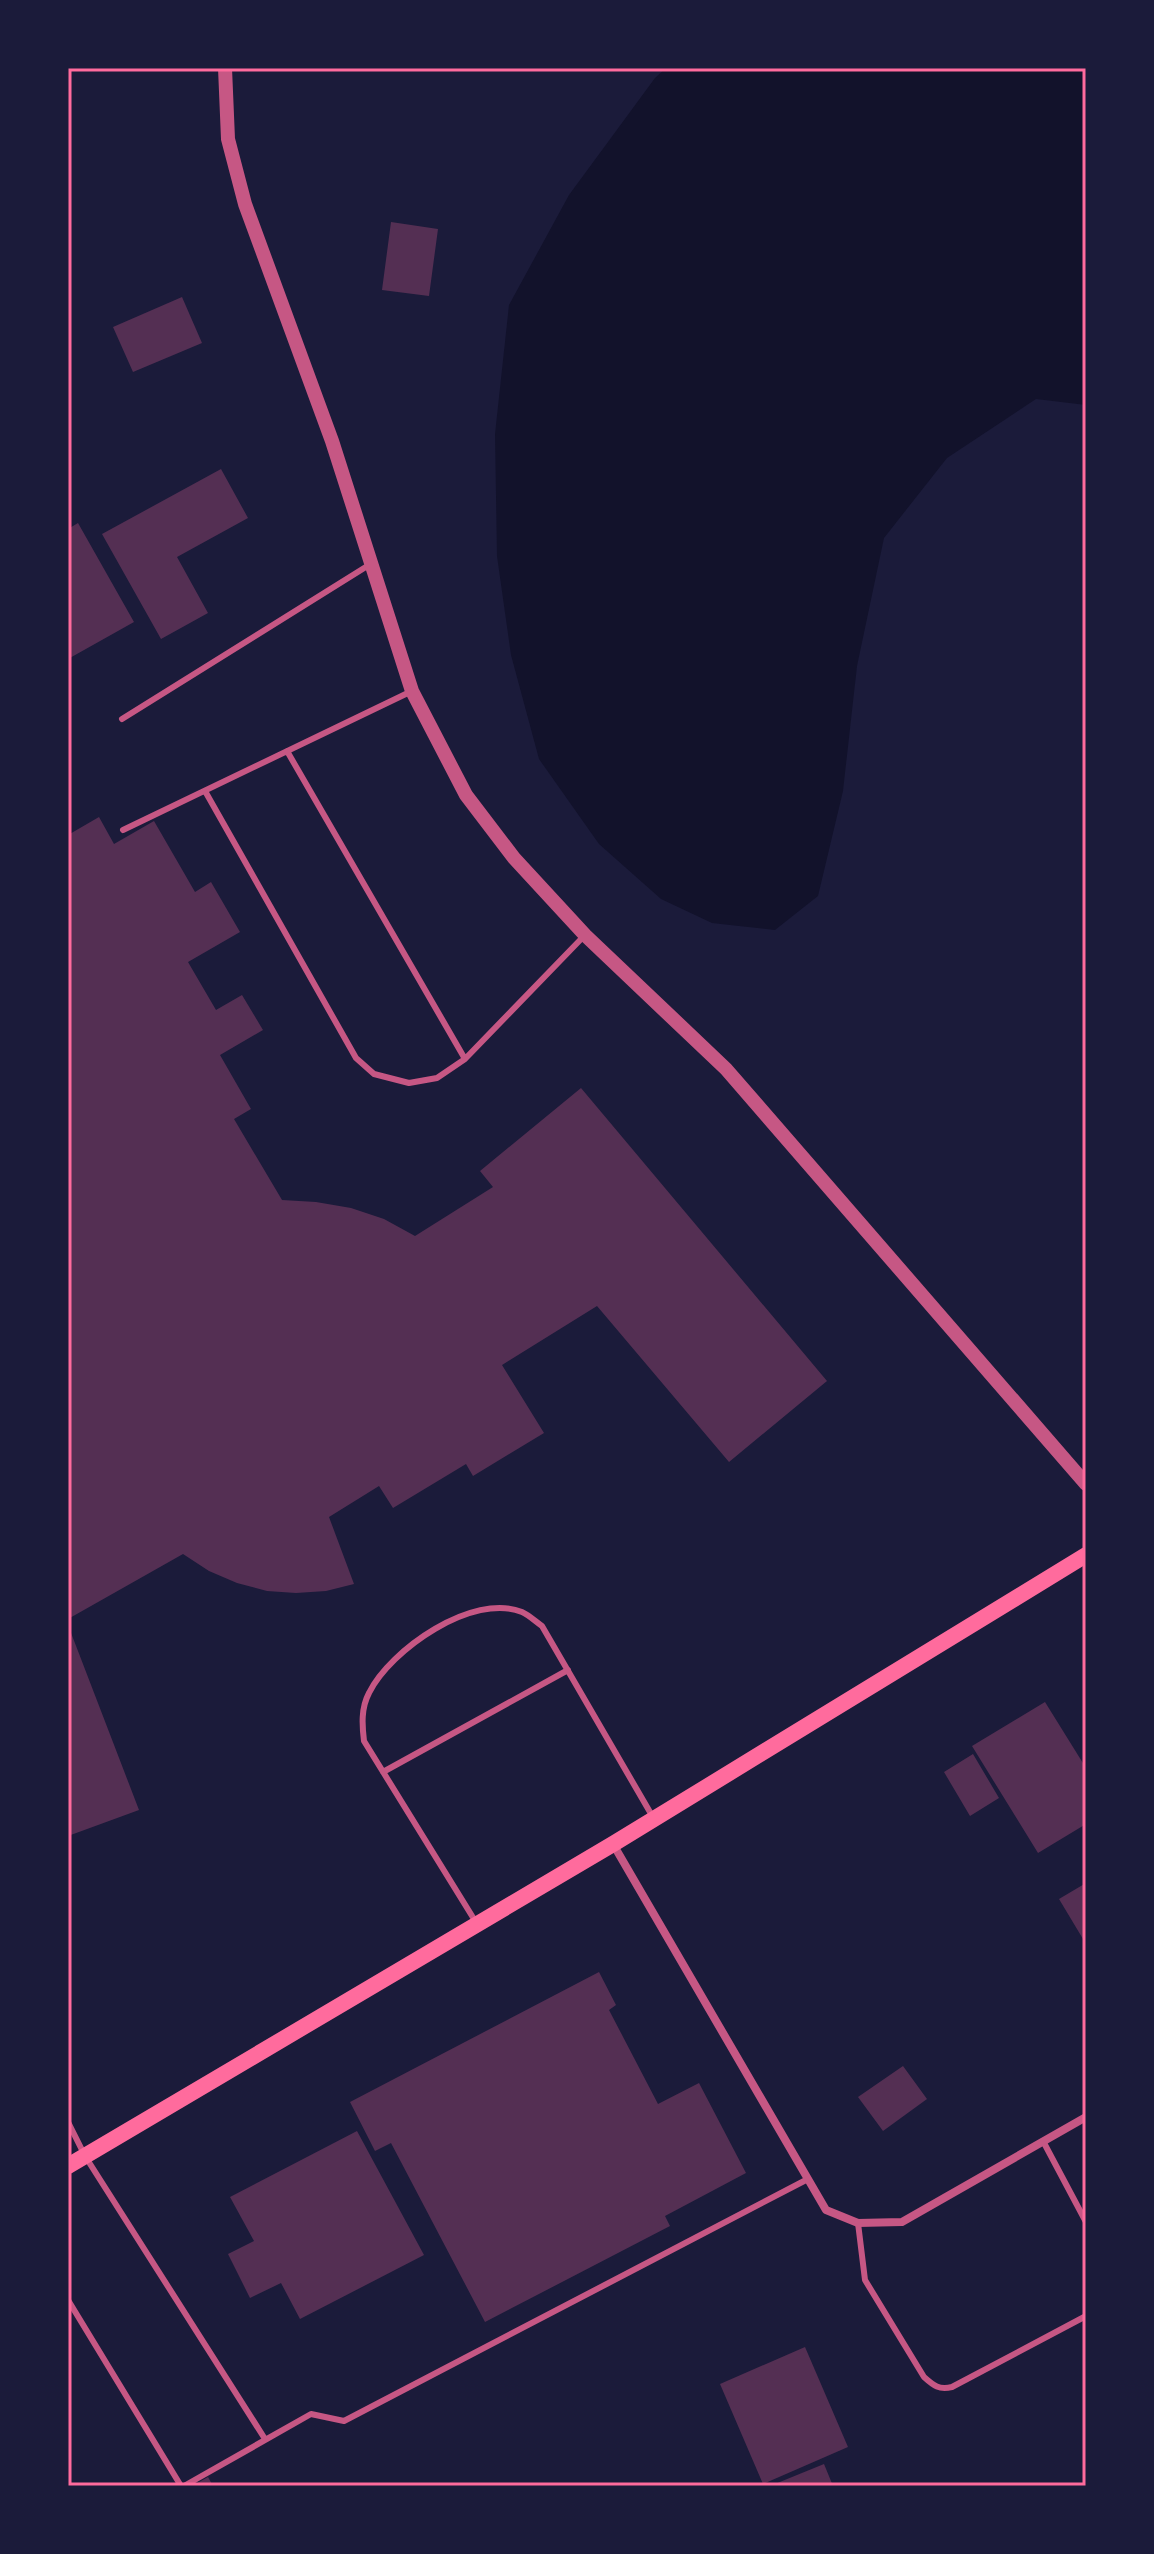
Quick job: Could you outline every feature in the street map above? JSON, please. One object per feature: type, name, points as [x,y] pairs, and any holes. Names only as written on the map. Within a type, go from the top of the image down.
[{"type":"main road","points":[[68,2166],[613,1844],[1086,1555]]},
{"type":"street","points":[[225,68],[228,139],[245,204],[332,441],[412,691],[466,795],[514,858],[585,935],[726,1069],[1086,1484]]},
{"type":"street","points":[[613,1844],[826,2210],[858,2223],[902,2222],[1086,2117]]},
{"type":"lane","points":[[122,719],[372,563]]},
{"type":"lane","points":[[123,830],[412,691]]},
{"type":"lane","points":[[287,751],[465,1059]]},
{"type":"lane","points":[[205,791],[356,1058],[374,1074],[409,1083],[437,1078],[465,1059],[585,935]]},
{"type":"lane","points":[[477,1924],[364,1741],[362,1720],[369,1693],[389,1666],[427,1632],[469,1614],[495,1608],[522,1612],[542,1626],[654,1819]]},
{"type":"lane","points":[[383,1772],[568,1670]]},
{"type":"lane","points":[[68,2122],[85,2156],[265,2439]]},
{"type":"lane","points":[[1043,2141],[1086,2222]]},
{"type":"lane","points":[[68,2300],[182,2486],[311,2414],[344,2421],[806,2180]]},
{"type":"lane","points":[[858,2223],[865,2280],[924,2377],[933,2386],[942,2389],[952,2387],[1086,2316]]},
{"type":"shaded area","points":[[666,68],[1086,68],[1086,405],[1036,399],[947,458],[884,538],[857,666],[843,791],[818,896],[775,930],[712,923],[661,899],[599,844],[539,759],[511,655],[497,556],[495,434],[509,305],[569,195],[655,78]]},
{"type":"building","points":[[391,222],[438,229],[429,296],[382,290]]},
{"type":"building","points":[[182,297],[202,343],[133,372],[113,327]]},
{"type":"building","points":[[221,469],[248,518],[177,557],[208,613],[161,639],[102,534]]},
{"type":"building","points":[[78,523],[134,622],[68,659],[68,529]]},
{"type":"building","points":[[99,817],[114,844],[154,821],[195,892],[211,882],[240,932],[188,962],[216,1010],[242,995],[263,1030],[220,1055],[251,1109],[234,1119],[282,1200],[351,1208],[384,1219],[415,1236],[493,1187],[480,1171],[581,1088],[827,1381],[729,1462],[597,1306],[502,1365],[544,1433],[473,1476],[466,1464],[393,1508],[379,1486],[329,1517],[354,1584],[326,1591],[267,1591],[209,1571],[183,1554],[68,1619],[68,835]]},
{"type":"building","points":[[68,1625],[139,1810],[68,1836]]},
{"type":"building","points":[[1045,1702],[1086,1768],[1086,1824],[1038,1853],[972,1746]]},
{"type":"building","points":[[973,1754],[999,1798],[970,1816],[944,1772]]},
{"type":"building","points":[[1086,1883],[1086,1944],[1059,1899]]},
{"type":"building","points":[[599,1972],[616,2005],[609,2010],[658,2104],[699,2083],[746,2173],[665,2216],[670,2226],[485,2322],[391,2143],[375,2151],[350,2102]]},
{"type":"building","points":[[903,2066],[927,2099],[883,2131],[858,2097]]},
{"type":"building","points":[[357,2131],[424,2255],[300,2319],[281,2283],[250,2298],[228,2254],[254,2241],[230,2197]]},
{"type":"building","points":[[805,2347],[848,2447],[763,2484],[720,2384]]},
{"type":"building","points":[[824,2464],[833,2486],[770,2486]]},
{"type":"building","points":[[208,2477],[213,2486],[192,2486]]}]
